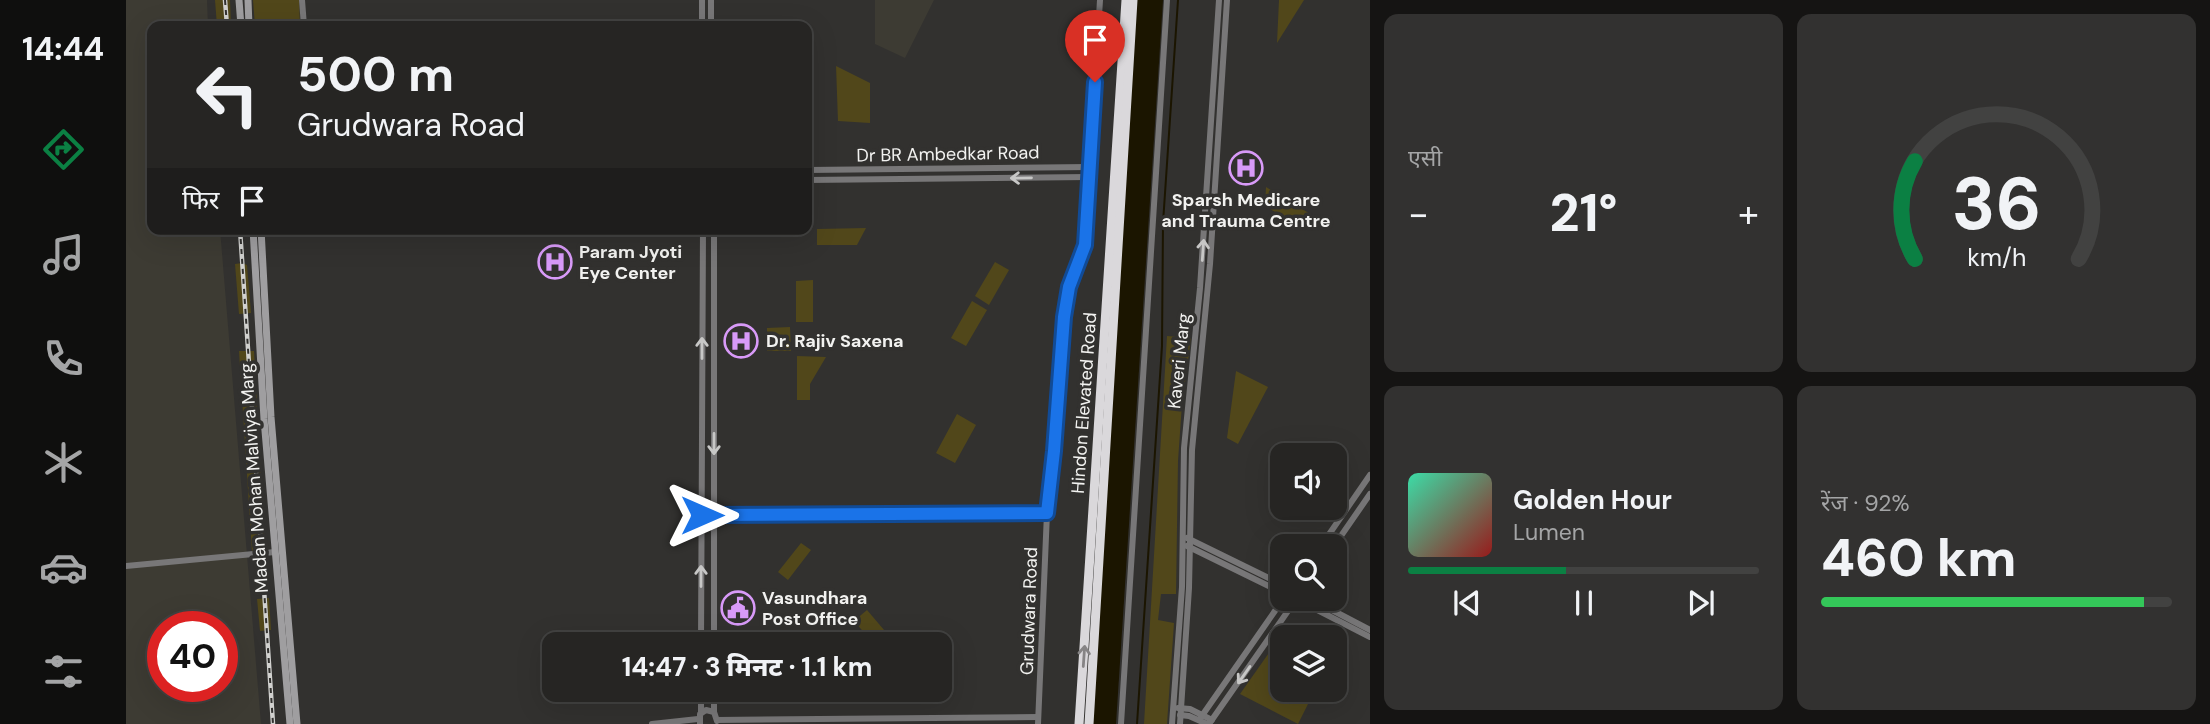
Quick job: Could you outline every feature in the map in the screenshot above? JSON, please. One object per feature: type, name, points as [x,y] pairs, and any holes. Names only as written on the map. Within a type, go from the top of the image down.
[{"type":"highway","name":"Hindon Elevated Road","points":[[1079,724],[1126,0]]},
{"type":"highway","name":"Hindon Elevated Road","points":[[1089,724],[1133,0]]},
{"type":"main road","points":[[239,0],[241,21]]},
{"type":"main road","points":[[248,0],[249,21]]},
{"type":"main road","name":"Madan Mohan Malviya Marg","points":[[253,235],[264,419],[289,724]]},
{"type":"main road","name":"Madan Mohan Malviya Marg","points":[[261,235],[271,417],[297,724]]},
{"type":"street","points":[[302,0],[304,21]]},
{"type":"street","points":[[702,0],[702,21]]},
{"type":"street","points":[[711,0],[711,21]]},
{"type":"street","name":"Grudwara Road","points":[[1038,721],[1047,513],[1064,317],[1069,287],[1085,245],[1100,0]]},
{"type":"street","points":[[1121,724],[1167,0]]},
{"type":"street","name":"Kaveri Marg","points":[[1186,542],[1184,448],[1200,288],[1219,0]]},
{"type":"street","name":"Kaveri Marg","points":[[1180,724],[1177,711],[1182,587],[1210,264],[1227,0]]},
{"type":"street","name":"Dr BR Ambedkar Road","points":[[812,170],[1090,166]]},
{"type":"street","name":"Dr BR Ambedkar Road","points":[[812,180],[1089,177]]},
{"type":"street","points":[[701,632],[703,235]]},
{"type":"street","points":[[714,235],[714,632]]},
{"type":"street","points":[[1329,534],[1370,475]]},
{"type":"street","points":[[1342,534],[1370,494]]},
{"type":"street","points":[[702,515],[1047,513]]},
{"type":"street","points":[[1186,542],[1270,579]]},
{"type":"street","points":[[1186,542],[1270,586]]},
{"type":"street","points":[[126,566],[275,552]]},
{"type":"street","points":[[1201,717],[1275,611]]},
{"type":"street","points":[[1177,711],[1201,717],[1210,723],[1288,611]]},
{"type":"street","points":[[1319,611],[1370,637]]},
{"type":"street","points":[[1335,611],[1370,629]]},
{"type":"street","points":[[714,702],[716,722],[1038,721]]},
{"type":"street","points":[[652,724],[700,719],[706,710],[714,712]]},
{"type":"street","name":"Kaveri Marg","points":[[1172,724],[1177,711]]},
{"type":"shaded area","points":[[126,0],[207,0],[208,21],[147,21],[147,235],[220,235],[261,724],[126,724]]},
{"type":"shaded area","points":[[215,0],[230,0],[231,21],[217,21]]},
{"type":"shaded area","points":[[253,0],[299,0],[300,21],[255,21]]},
{"type":"shaded area","points":[[875,0],[934,0],[905,58],[875,44]]},
{"type":"shaded area","points":[[1134,0],[1163,0],[1116,724],[1086,724]]},
{"type":"shaded area","points":[[1279,0],[1304,0],[1277,43]]},
{"type":"shaded area","points":[[836,66],[870,83],[870,123],[838,121]]},
{"type":"shaded area","points":[[1266,187],[1312,215],[1304,229],[1265,206]]},
{"type":"shaded area","points":[[866,228],[857,245],[817,245],[817,229]]},
{"type":"shaded area","points":[[995,262],[1009,270],[989,305],[975,296]]},
{"type":"shaded area","points":[[235,264],[247,265],[251,313],[239,314]]},
{"type":"shaded area","points":[[813,280],[813,322],[796,322],[796,281]]},
{"type":"shaded area","points":[[972,301],[987,310],[966,346],[951,338]]},
{"type":"shaded area","points":[[790,327],[791,351],[767,351],[767,328]]},
{"type":"shaded area","points":[[1167,336],[1191,338],[1178,461],[1176,594],[1161,594],[1158,620],[1174,623],[1167,724],[1144,724]]},
{"type":"shaded area","points":[[239,351],[254,351],[265,552],[252,552]]},
{"type":"shaded area","points":[[797,356],[826,357],[810,384],[810,400],[797,400]]},
{"type":"shaded area","points":[[1236,371],[1268,387],[1238,444],[1227,438]]},
{"type":"shaded area","points":[[957,414],[976,425],[955,463],[936,453]]},
{"type":"shaded area","points":[[801,543],[811,550],[788,580],[778,572]]},
{"type":"shaded area","points":[[269,598],[271,630],[260,631],[257,599]]},
{"type":"shaded area","points":[[867,610],[886,632],[864,632],[854,621]]},
{"type":"shaded area","points":[[1270,651],[1270,702],[1309,702],[1298,724],[1240,694]]},
{"type":"waterway","points":[[1137,724],[1162,346],[1163,223],[1178,0]]},
{"type":"railway","points":[[225,0],[227,21]]},
{"type":"railway","points":[[240,235],[273,724]]},
{"type":"place","name":"Sparsh Medicare and Trauma Centre","points":[[1246,168]]},
{"type":"place","name":"Param Jyoti Eye Center","points":[[555,262]]},
{"type":"place","name":"Dr. Rajiv Saxena","points":[[741,341]]},
{"type":"place","name":"Vasundhara Post Office","points":[[738,608]]},
{"type":"route","points":[[702,515],[1047,513],[1064,317],[1069,287],[1085,245],[1095,82]]}]
